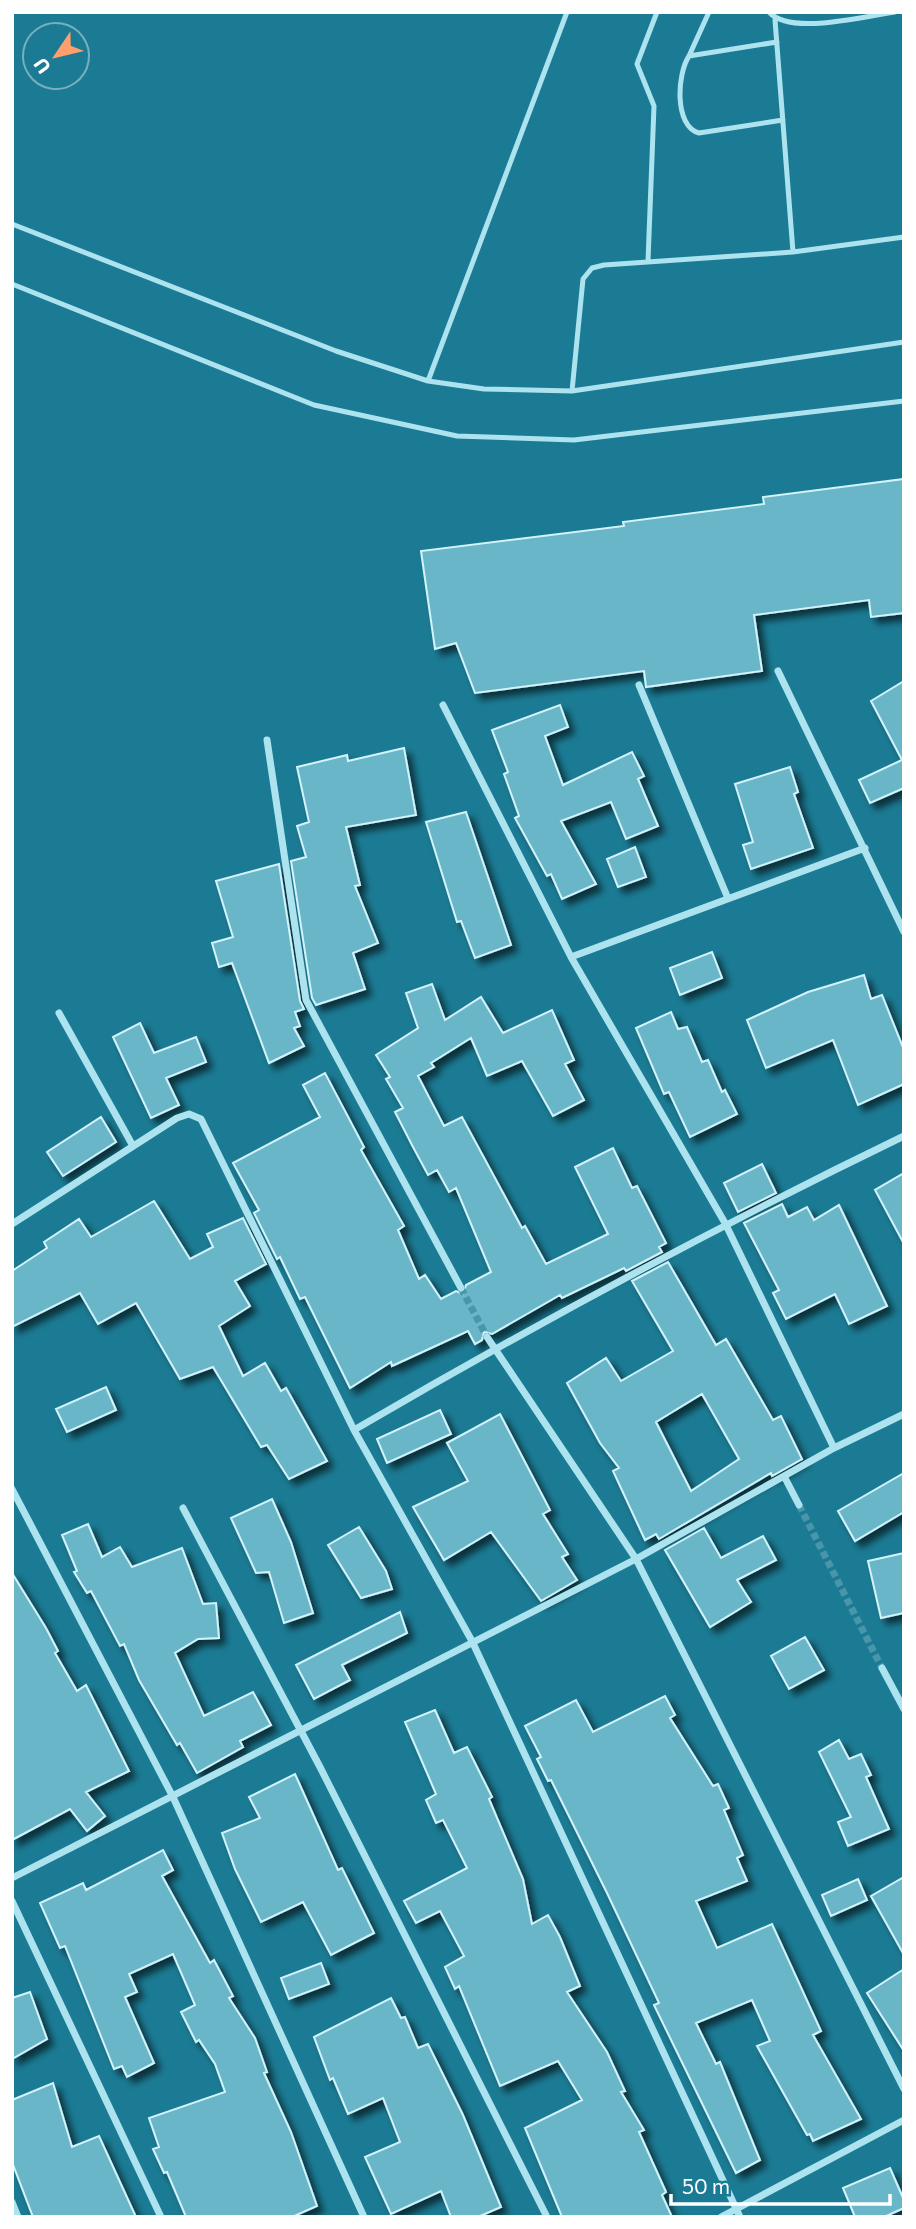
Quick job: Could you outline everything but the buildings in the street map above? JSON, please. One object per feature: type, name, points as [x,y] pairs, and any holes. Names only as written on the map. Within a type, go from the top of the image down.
[{"type":"street","points":[[778,671],[904,932]]},
{"type":"street","points":[[639,685],[727,896]]},
{"type":"street","points":[[443,705],[571,957],[725,1223],[834,1448]]},
{"type":"street","points":[[267,740],[306,1000],[461,1288]]},
{"type":"street","points":[[571,957],[727,896],[865,848]]},
{"type":"street","points":[[59,1013],[133,1146]]},
{"type":"street","points":[[12,1224],[177,1118],[189,1114],[201,1119],[354,1430],[472,1641],[738,2213]]},
{"type":"street","points":[[354,1430],[495,1348],[725,1223],[904,1136]]},
{"type":"street","points":[[487,1336],[636,1559],[904,2089]]},
{"type":"street","points":[[12,1878],[636,1559],[834,1448],[904,1414]]},
{"type":"street","points":[[784,1476],[799,1505]]},
{"type":"street","points":[[12,1489],[173,1797],[364,2217]]},
{"type":"street","points":[[183,1508],[301,1731],[547,2217]]},
{"type":"street","points":[[882,1668],[904,1709]]},
{"type":"street","points":[[12,1901],[161,2217]]},
{"type":"street","points":[[721,2217],[738,2213],[904,2120]]},
{"type":"street","points":[[12,2202],[18,2217]]},
{"type":"lane","points":[[428,381],[566,12]]},
{"type":"lane","points":[[648,261],[654,106],[637,64],[657,12]]},
{"type":"lane","points":[[709,12],[680,73],[683,122],[690,130],[699,132],[783,120]]},
{"type":"lane","points":[[769,12],[775,20],[793,252]]},
{"type":"lane","points":[[775,20],[800,25],[895,12]]},
{"type":"lane","points":[[689,56],[777,41]]},
{"type":"lane","points":[[12,224],[336,351],[428,381],[485,389],[572,391],[904,342]]},
{"type":"lane","points":[[572,391],[586,273],[604,265],[793,252],[904,237]]},
{"type":"lane","points":[[12,284],[314,405],[457,436],[574,440],[904,401]]},
{"type":"tunnel","points":[[461,1288],[487,1337]]},
{"type":"tunnel","points":[[799,1505],[882,1668]]}]
